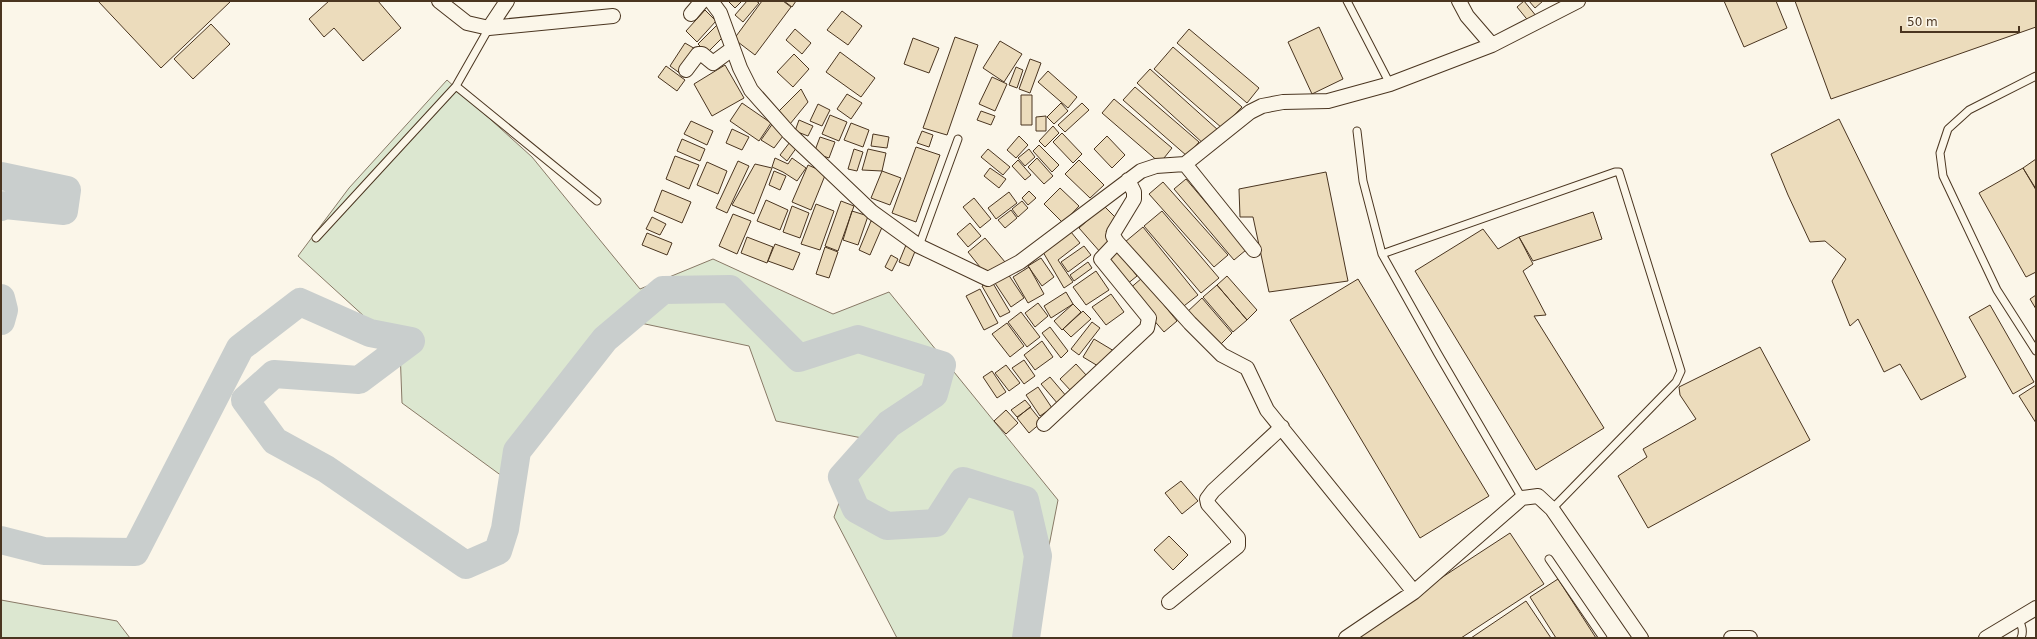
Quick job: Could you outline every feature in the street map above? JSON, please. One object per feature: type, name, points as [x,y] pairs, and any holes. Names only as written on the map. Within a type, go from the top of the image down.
[{"type":"street","points":[[439,1],[467,23],[489,28],[612,16]]},
{"type":"street","points":[[489,28],[507,1]]},
{"type":"street","points":[[691,14],[702,1]]},
{"type":"street","points":[[711,1],[722,19],[732,49],[751,90],[771,115],[872,212],[919,246],[985,278],[990,278],[1020,262],[1128,180],[1148,167],[1184,164],[1250,112],[1262,106],[1283,102],[1328,101],[1390,84],[1492,46],[1578,1]]},
{"type":"street","points":[[1459,1],[1467,16],[1492,46]]},
{"type":"street","points":[[686,70],[698,54],[702,54],[713,63],[732,49]]},
{"type":"street","points":[[1184,164],[1254,250]]},
{"type":"street","points":[[1128,180],[1134,192],[1134,199],[1114,232],[1113,236],[1117,242],[1222,355],[1231,361],[1241,363],[1247,368],[1267,410],[1414,592]]},
{"type":"street","points":[[1044,424],[1136,339],[1147,328],[1150,322],[1149,318],[1101,259],[1117,242]]},
{"type":"street","points":[[1169,602],[1238,546],[1238,538],[1211,507],[1207,499],[1213,491],[1282,427]]},
{"type":"street","points":[[1346,638],[1414,592],[1522,498],[1538,496],[1552,509],[1640,638]]},
{"type":"street","points":[[1986,638],[2036,608]]},
{"type":"street","points":[[1731,638],[1750,638]]},
{"type":"lane","points":[[1347,1],[1390,84]]},
{"type":"lane","points":[[316,238],[456,86],[489,28]]},
{"type":"lane","points":[[2036,76],[1969,110],[1948,130],[1940,153],[1943,176],[1997,290],[2036,351]]},
{"type":"lane","points":[[456,86],[597,202]]},
{"type":"lane","points":[[1356,131],[1362,181],[1382,254],[1522,498]]},
{"type":"lane","points":[[919,246],[958,139]]},
{"type":"lane","points":[[1382,254],[1615,172],[1619,172],[1681,371],[1676,382],[1552,509]]},
{"type":"lane","points":[[1549,559],[1603,638]]},
{"type":"lane","points":[[2018,619],[2022,626],[2023,634],[2021,638]]},
{"type":"green space","points":[[447,80],[532,157],[640,289],[713,259],[833,314],[889,292],[1058,500],[1031,638],[897,638],[834,517],[862,438],[776,421],[749,346],[631,321],[506,479],[402,403],[400,349],[298,256],[349,188]]},
{"type":"green space","points":[[1,600],[117,621],[130,638],[1,638]]},
{"type":"building","points":[[98,1],[231,1],[161,68]]},
{"type":"building","points":[[329,1],[378,1],[401,28],[363,61],[334,28],[324,37],[309,19]]},
{"type":"building","points":[[728,1],[742,1],[735,8]]},
{"type":"building","points":[[747,1],[756,1],[759,3],[743,22],[735,15]]},
{"type":"building","points":[[762,1],[783,1],[791,7],[755,55],[734,39]]},
{"type":"building","points":[[784,1],[796,1],[792,7]]},
{"type":"building","points":[[1524,1],[1537,17],[1530,23],[1517,7]]},
{"type":"building","points":[[1529,1],[1543,1],[1535,8]]},
{"type":"building","points":[[1724,1],[1776,1],[1787,28],[1744,47]]},
{"type":"building","points":[[1795,1],[2036,1],[2036,27],[1831,99]]},
{"type":"building","points":[[705,10],[716,21],[697,42],[686,31]]},
{"type":"building","points":[[842,11],[862,26],[848,45],[827,30]]},
{"type":"building","points":[[211,24],[230,44],[193,79],[174,59]]},
{"type":"building","points":[[717,25],[726,34],[707,53],[698,44]]},
{"type":"building","points":[[1319,27],[1343,79],[1312,94],[1288,42]]},
{"type":"building","points":[[795,29],[811,43],[802,54],[786,40]]},
{"type":"building","points":[[1189,29],[1259,88],[1247,103],[1177,43]]},
{"type":"building","points":[[955,37],[978,45],[947,135],[923,128]]},
{"type":"building","points":[[913,38],[939,48],[929,73],[904,64]]},
{"type":"building","points":[[1000,41],[1022,54],[1004,82],[983,68]]},
{"type":"building","points":[[685,43],[697,50],[681,74],[670,66]]},
{"type":"building","points":[[1173,47],[1242,107],[1222,128],[1154,69]]},
{"type":"building","points":[[840,52],[875,78],[861,97],[826,72]]},
{"type":"building","points":[[794,54],[809,69],[793,87],[777,72]]},
{"type":"building","points":[[1030,59],[1041,63],[1030,93],[1019,89]]},
{"type":"building","points":[[725,65],[744,98],[712,116],[694,84]]},
{"type":"building","points":[[666,66],[685,80],[677,91],[658,77]]},
{"type":"building","points":[[1016,67],[1023,70],[1017,88],[1009,85]]},
{"type":"building","points":[[1150,69],[1218,130],[1205,145],[1137,83]]},
{"type":"building","points":[[1048,71],[1077,97],[1068,108],[1038,82]]},
{"type":"building","points":[[992,77],[1007,84],[995,111],[979,104]]},
{"type":"building","points":[[1135,87],[1199,142],[1187,156],[1123,100]]},
{"type":"building","points":[[801,89],[808,102],[790,124],[776,114]]},
{"type":"building","points":[[847,94],[862,103],[851,119],[837,109]]},
{"type":"building","points":[[1021,95],[1032,95],[1032,125],[1021,125]]},
{"type":"building","points":[[1114,99],[1172,148],[1160,163],[1102,113]]},
{"type":"building","points":[[742,103],[771,123],[759,141],[730,121]]},
{"type":"building","points":[[1061,103],[1068,111],[1054,124],[1047,117]]},
{"type":"building","points":[[1082,103],[1089,110],[1065,132],[1058,125]]},
{"type":"building","points":[[818,104],[830,110],[822,126],[810,121]]},
{"type":"building","points":[[981,111],[995,116],[991,125],[977,120]]},
{"type":"building","points":[[830,115],[847,122],[839,141],[822,134]]},
{"type":"building","points":[[1046,116],[1046,131],[1036,131],[1036,117]]},
{"type":"building","points":[[1839,119],[1966,377],[1921,400],[1900,364],[1884,372],[1858,319],[1850,326],[1832,281],[1846,259],[1825,241],[1810,242],[1771,154]]},
{"type":"building","points":[[799,120],[813,126],[808,136],[795,131]]},
{"type":"building","points":[[691,121],[713,131],[707,145],[684,134]]},
{"type":"building","points":[[773,123],[786,132],[774,148],[761,140]]},
{"type":"building","points":[[851,123],[869,130],[863,147],[844,140]]},
{"type":"building","points":[[1053,126],[1059,133],[1045,147],[1039,141]]},
{"type":"building","points":[[732,129],[749,137],[742,150],[726,143]]},
{"type":"building","points":[[922,131],[933,135],[929,147],[917,143]]},
{"type":"building","points":[[1062,133],[1082,154],[1073,163],[1053,142]]},
{"type":"building","points":[[873,134],[889,137],[887,148],[871,146]]},
{"type":"building","points":[[1019,136],[1028,145],[1016,158],[1007,150]]},
{"type":"building","points":[[1107,136],[1125,155],[1112,168],[1094,149]]},
{"type":"building","points":[[820,137],[835,142],[829,158],[814,153]]},
{"type":"building","points":[[682,139],[705,149],[700,161],[677,151]]},
{"type":"building","points":[[790,142],[797,147],[787,161],[780,155]]},
{"type":"building","points":[[1039,145],[1059,165],[1052,172],[1033,151]]},
{"type":"building","points":[[916,147],[940,155],[916,222],[892,213]]},
{"type":"building","points":[[854,149],[863,152],[857,171],[848,169]]},
{"type":"building","points":[[868,149],[886,153],[882,171],[862,170]]},
{"type":"building","points":[[988,149],[1010,167],[1003,175],[981,157]]},
{"type":"building","points":[[1029,149],[1035,157],[1025,166],[1018,158]]},
{"type":"building","points":[[675,156],[699,165],[689,189],[666,179]]},
{"type":"building","points":[[775,158],[788,164],[792,158],[806,168],[797,181],[772,167]]},
{"type":"building","points":[[1037,158],[1053,176],[1044,184],[1028,167]]},
{"type":"building","points":[[2036,159],[2036,189],[2023,168]]},
{"type":"building","points":[[1018,160],[1031,175],[1025,180],[1012,166]]},
{"type":"building","points":[[1079,160],[1104,185],[1090,198],[1065,174]]},
{"type":"building","points":[[738,161],[749,166],[727,213],[716,208]]},
{"type":"building","points":[[707,162],[727,171],[718,194],[697,185]]},
{"type":"building","points":[[755,164],[772,168],[754,214],[732,205]]},
{"type":"building","points":[[808,165],[826,173],[811,210],[792,202]]},
{"type":"building","points":[[990,168],[1006,179],[999,188],[984,176]]},
{"type":"building","points":[[2023,168],[2036,190],[2036,272],[2026,277],[1979,193]]},
{"type":"building","points":[[774,171],[786,176],[780,190],[769,185]]},
{"type":"building","points":[[882,171],[901,178],[890,205],[871,198]]},
{"type":"building","points":[[1326,172],[1348,281],[1269,292],[1253,217],[1240,217],[1239,189]]},
{"type":"building","points":[[1186,179],[1246,250],[1234,260],[1174,189]]},
{"type":"building","points":[[1163,182],[1228,255],[1214,267],[1149,194]]},
{"type":"building","points":[[1060,188],[1079,206],[1063,223],[1044,204]]},
{"type":"building","points":[[662,190],[691,202],[682,223],[654,211]]},
{"type":"building","points":[[1029,191],[1036,198],[1028,205],[1022,198]]},
{"type":"building","points":[[1009,192],[1017,203],[996,219],[988,208]]},
{"type":"building","points":[[974,198],[991,219],[980,228],[963,207]]},
{"type":"building","points":[[766,200],[788,210],[780,230],[757,221]]},
{"type":"building","points":[[841,201],[854,206],[838,251],[825,246]]},
{"type":"building","points":[[1022,201],[1028,208],[1018,217],[1012,209]]},
{"type":"building","points":[[816,204],[834,211],[820,250],[801,244]]},
{"type":"building","points":[[792,206],[809,213],[800,238],[783,232]]},
{"type":"building","points":[[1104,206],[1119,221],[1106,231],[1113,242],[1101,253],[1079,228]]},
{"type":"building","points":[[1011,210],[1017,218],[1005,228],[998,220]]},
{"type":"building","points":[[852,211],[868,216],[858,245],[843,240]]},
{"type":"building","points":[[1162,211],[1219,278],[1201,293],[1144,226]]},
{"type":"building","points":[[1593,212],[1602,239],[1533,261],[1519,237]]},
{"type":"building","points":[[733,214],[751,221],[737,254],[719,246]]},
{"type":"building","points":[[652,217],[666,224],[660,235],[646,229]]},
{"type":"building","points":[[871,221],[883,225],[870,255],[859,250]]},
{"type":"building","points":[[970,223],[981,236],[968,247],[957,234]]},
{"type":"building","points":[[1143,227],[1198,295],[1180,309],[1125,242]]},
{"type":"building","points":[[1483,229],[1498,249],[1519,237],[1533,264],[1523,271],[1546,315],[1534,316],[1604,428],[1536,470],[1415,271]]},
{"type":"building","points":[[1071,232],[1080,243],[1058,260],[1073,282],[1064,288],[1043,252]]},
{"type":"building","points":[[647,233],[672,243],[667,255],[642,245]]},
{"type":"building","points":[[747,237],[773,247],[767,263],[741,253]]},
{"type":"building","points":[[985,238],[1005,262],[988,277],[968,252]]},
{"type":"building","points":[[775,244],[800,253],[793,270],[768,261]]},
{"type":"building","points":[[906,245],[916,249],[909,266],[899,262]]},
{"type":"building","points":[[1084,246],[1091,255],[1068,272],[1061,262]]},
{"type":"building","points":[[825,247],[838,252],[829,278],[816,274]]},
{"type":"building","points":[[1115,248],[1137,276],[1126,285],[1104,257]]},
{"type":"building","points":[[891,255],[898,259],[892,271],[885,267]]},
{"type":"building","points":[[1041,258],[1054,277],[1042,286],[1028,266]]},
{"type":"building","points":[[1088,262],[1092,268],[1074,281],[1070,275]]},
{"type":"building","points":[[1029,267],[1044,294],[1028,303],[1013,277]]},
{"type":"building","points":[[1096,271],[1109,290],[1086,305],[1073,287]]},
{"type":"building","points":[[1008,274],[1024,298],[1011,307],[995,283]]},
{"type":"building","points":[[1227,276],[1257,310],[1247,320],[1217,285]]},
{"type":"building","points":[[1142,278],[1177,321],[1164,332],[1128,290]]},
{"type":"building","points":[[1358,279],[1489,496],[1420,538],[1290,320]]},
{"type":"building","points":[[991,280],[1010,312],[1000,317],[982,286]]},
{"type":"building","points":[[1217,285],[1247,320],[1233,332],[1203,297]]},
{"type":"building","points":[[980,289],[998,323],[984,330],[966,296]]},
{"type":"building","points":[[1066,292],[1073,304],[1051,318],[1044,306]]},
{"type":"building","points":[[1111,294],[1124,312],[1106,325],[1092,307]]},
{"type":"building","points":[[2036,295],[2036,309],[2030,299]]},
{"type":"building","points":[[1202,298],[1232,333],[1217,348],[1185,314]]},
{"type":"building","points":[[1038,303],[1048,316],[1035,327],[1025,313]]},
{"type":"building","points":[[1073,304],[1081,312],[1062,330],[1054,321]]},
{"type":"building","points":[[1990,305],[2034,382],[2013,394],[1969,317]]},
{"type":"building","points":[[1083,311],[1091,319],[1071,337],[1063,329]]},
{"type":"building","points":[[1021,312],[1040,337],[1027,347],[1008,322]]},
{"type":"building","points":[[1092,322],[1100,328],[1079,355],[1071,349]]},
{"type":"building","points":[[1007,323],[1024,346],[1010,357],[992,334]]},
{"type":"building","points":[[1050,327],[1068,351],[1061,358],[1042,333]]},
{"type":"building","points":[[1094,339],[1114,351],[1103,369],[1083,357]]},
{"type":"building","points":[[1042,341],[1053,357],[1035,370],[1024,355]]},
{"type":"building","points":[[1760,347],[1810,440],[1648,528],[1618,476],[1647,457],[1643,449],[1696,419],[1680,395],[1679,387]]},
{"type":"building","points":[[1024,360],[1035,376],[1024,384],[1012,368]]},
{"type":"building","points":[[1076,364],[1087,376],[1071,391],[1060,379]]},
{"type":"building","points":[[1006,365],[1020,383],[1009,391],[995,373]]},
{"type":"building","points":[[992,371],[1006,392],[997,398],[983,377]]},
{"type":"building","points":[[1050,377],[1067,397],[1058,404],[1041,384]]},
{"type":"building","points":[[2036,385],[2036,423],[2019,396]]},
{"type":"building","points":[[1038,387],[1052,408],[1040,416],[1026,395]]},
{"type":"building","points":[[1025,400],[1031,407],[1017,417],[1011,410]]},
{"type":"building","points":[[1030,407],[1042,422],[1029,433],[1017,418]]},
{"type":"building","points":[[1006,410],[1018,423],[1006,434],[994,421]]},
{"type":"building","points":[[1181,481],[1198,501],[1182,514],[1165,493]]},
{"type":"building","points":[[1510,533],[1544,584],[1461,638],[1349,638]]},
{"type":"building","points":[[1169,536],[1188,555],[1173,570],[1154,550]]},
{"type":"building","points":[[1558,579],[1596,638],[1556,638],[1530,597]]},
{"type":"building","points":[[1526,601],[1551,638],[1471,638]]},
{"type":"waterway","points":[[1,176],[67,190],[64,211],[5,205],[1,207]]},
{"type":"waterway","points":[[1,540],[44,551],[135,552],[240,348],[300,302],[370,333],[411,341],[359,380],[274,374],[245,400],[275,441],[326,469],[466,565],[498,551],[505,529],[517,451],[605,339],[663,290],[730,289],[799,358],[858,339],[942,365],[934,394],[889,424],[842,477],[856,509],[887,526],[936,523],[963,481],[1025,500],[1038,556],[1026,638]]},
{"type":"waterway","points":[[1,298],[4,310],[1,321]]}]
